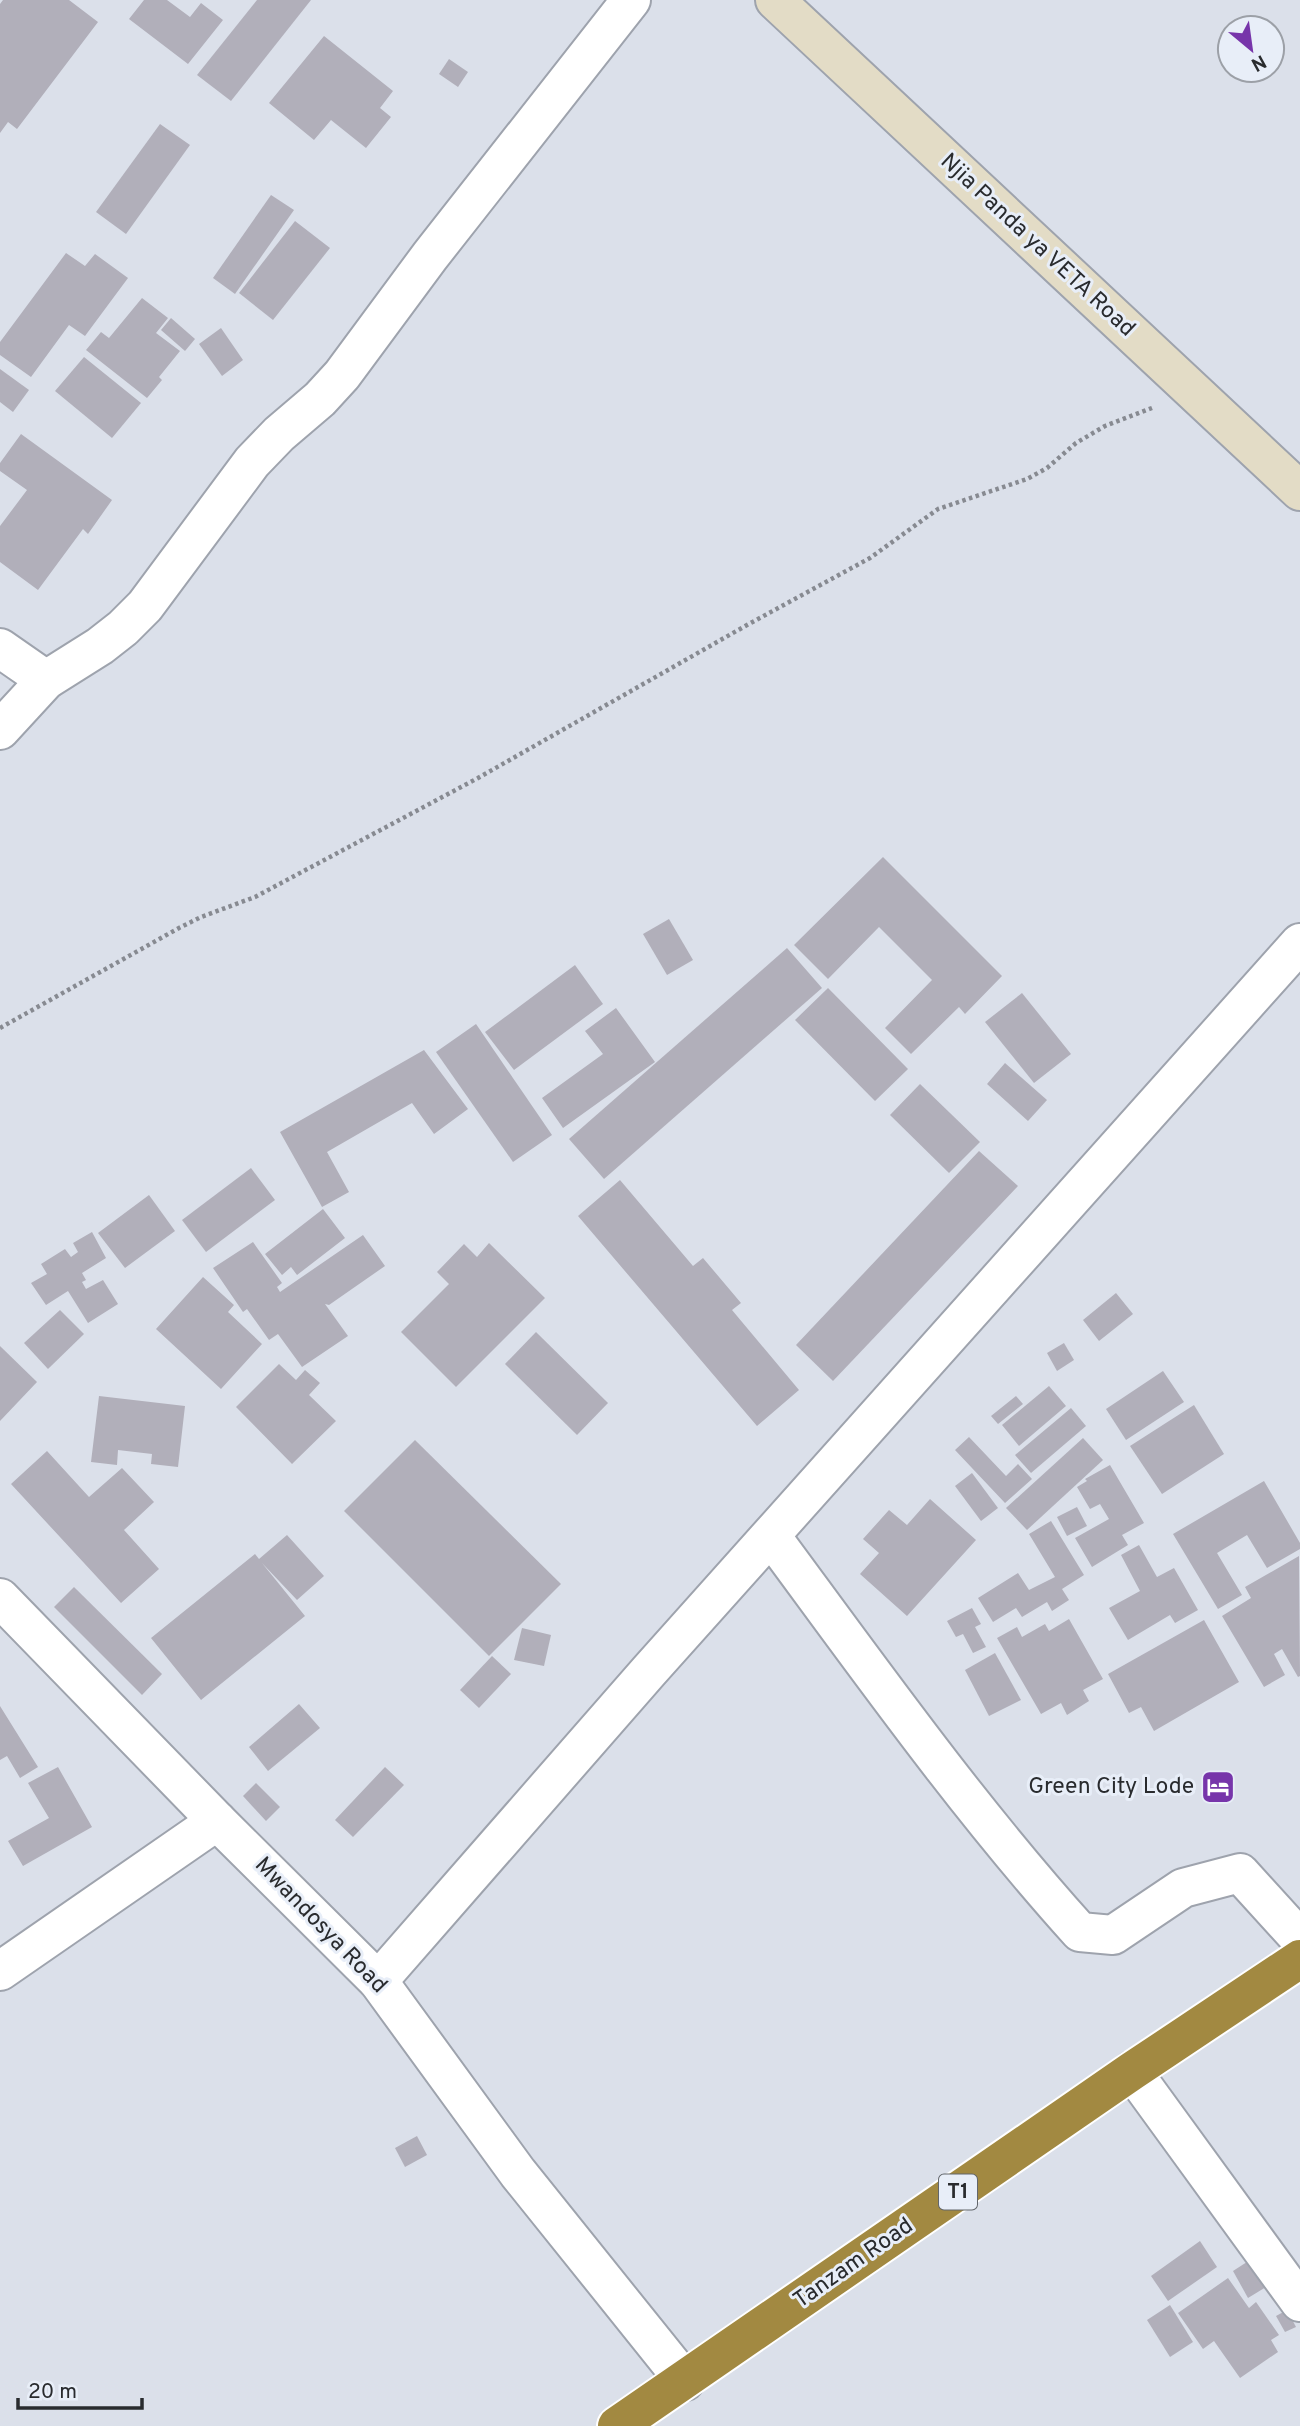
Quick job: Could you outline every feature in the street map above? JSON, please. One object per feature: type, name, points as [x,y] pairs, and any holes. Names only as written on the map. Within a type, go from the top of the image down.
[{"type":"highway","name":"Tanzam Road","points":[[617,2426],[1132,2071],[1300,1959]]},
{"type":"street","points":[[0,730],[46,680],[100,646],[145,606],[252,462],[342,375],[430,256],[631,0]]},
{"type":"street","name":"Njia Panda ya VETA Road","points":[[775,0],[1300,491]]},
{"type":"street","points":[[0,648],[46,680]]},
{"type":"street","points":[[378,1981],[1300,943]]},
{"type":"street","points":[[771,1536],[880,1684],[1026,1873],[1080,1932],[1113,1935],[1183,1888],[1240,1873],[1300,1939]]},
{"type":"street","name":"Mwandosya Road","points":[[0,1598],[217,1821],[378,1981],[518,2174],[685,2381]]},
{"type":"street","points":[[0,1971],[217,1821]]},
{"type":"street","points":[[1132,2071],[1300,2302]]},
{"type":"path","points":[[0,1028],[179,928],[254,897],[478,778],[870,558],[938,509],[1027,479],[1046,468],[1076,443],[1105,426],[1191,389]]},
{"type":"building","points":[[3,0],[69,0],[98,22],[17,129],[8,122],[0,133],[0,4]]},
{"type":"building","points":[[144,0],[167,0],[190,17],[201,3],[223,20],[188,64],[129,19]]},
{"type":"building","points":[[257,0],[311,0],[231,101],[197,75]]},
{"type":"building","points":[[324,36],[393,91],[380,108],[391,117],[366,148],[331,120],[314,140],[269,103]]},
{"type":"building","points":[[449,59],[468,72],[458,87],[439,74]]},
{"type":"building","points":[[160,124],[190,145],[126,234],[96,212]]},
{"type":"building","points":[[271,195],[294,210],[235,294],[213,278]]},
{"type":"building","points":[[295,221],[330,248],[273,320],[239,293]]},
{"type":"building","points":[[66,253],[85,266],[95,254],[128,278],[85,336],[69,325],[31,377],[0,355],[0,342]]},
{"type":"building","points":[[142,298],[168,318],[156,333],[180,351],[159,377],[162,380],[147,398],[86,350],[101,332],[109,338]]},
{"type":"building","points":[[171,318],[195,339],[185,351],[161,330]]},
{"type":"building","points":[[221,328],[243,360],[222,376],[199,344]]},
{"type":"building","points":[[84,357],[141,403],[112,438],[55,391]]},
{"type":"building","points":[[0,369],[29,390],[13,412],[0,402]]},
{"type":"building","points":[[21,434],[112,500],[88,534],[83,529],[38,590],[0,562],[0,526],[27,490],[0,471],[0,463]]},
{"type":"building","points":[[883,857],[1002,976],[965,1014],[959,1007],[911,1054],[885,1028],[932,980],[879,927],[828,979],[794,945]]},
{"type":"building","points":[[669,919],[693,960],[667,975],[643,934]]},
{"type":"building","points":[[787,948],[822,988],[604,1179],[569,1139]]},
{"type":"building","points":[[575,965],[603,1004],[514,1070],[485,1032]]},
{"type":"building","points":[[828,988],[908,1069],[875,1101],[795,1020]]},
{"type":"building","points":[[1022,993],[1071,1054],[1034,1083],[985,1022]]},
{"type":"building","points":[[616,1008],[655,1062],[563,1128],[542,1098],[603,1054],[585,1031]]},
{"type":"building","points":[[476,1024],[552,1135],[513,1162],[436,1052]]},
{"type":"building","points":[[424,1050],[468,1109],[434,1134],[412,1103],[327,1152],[349,1192],[322,1207],[280,1132]]},
{"type":"building","points":[[1005,1063],[1047,1100],[1028,1121],[987,1084]]},
{"type":"building","points":[[920,1084],[980,1142],[949,1173],[890,1115]]},
{"type":"building","points":[[979,1151],[1018,1186],[833,1381],[796,1345]]},
{"type":"building","points":[[251,1168],[275,1200],[206,1252],[182,1220]]},
{"type":"building","points":[[620,1180],[693,1266],[703,1258],[741,1303],[732,1310],[799,1390],[757,1426],[578,1216]]},
{"type":"building","points":[[149,1195],[175,1231],[125,1268],[98,1233]]},
{"type":"building","points":[[323,1209],[345,1238],[297,1275],[291,1267],[282,1275],[265,1254]]},
{"type":"building","points":[[92,1232],[106,1258],[82,1273],[86,1280],[82,1282],[86,1289],[103,1280],[118,1304],[88,1323],[68,1291],[46,1305],[31,1283],[47,1274],[41,1264],[65,1249],[71,1257],[78,1252],[73,1243]]},
{"type":"building","points":[[363,1235],[385,1266],[329,1305],[325,1304],[348,1336],[302,1367],[278,1334],[269,1340],[247,1309],[243,1312],[213,1268],[253,1242],[282,1283],[277,1287],[280,1292]]},
{"type":"building","points":[[489,1243],[545,1298],[456,1387],[401,1332],[449,1284],[437,1272],[464,1244],[477,1257]]},
{"type":"building","points":[[203,1277],[234,1305],[228,1312],[262,1344],[221,1389],[156,1329]]},
{"type":"building","points":[[1116,1293],[1133,1314],[1099,1341],[1083,1320]]},
{"type":"building","points":[[60,1310],[84,1334],[48,1369],[24,1343]]},
{"type":"building","points":[[536,1332],[608,1403],[577,1435],[505,1364]]},
{"type":"building","points":[[1064,1343],[1074,1360],[1057,1371],[1047,1353]]},
{"type":"building","points":[[0,1346],[37,1382],[0,1421]]},
{"type":"building","points":[[279,1364],[296,1380],[305,1370],[320,1383],[309,1395],[336,1421],[292,1464],[236,1407]]},
{"type":"building","points":[[1163,1371],[1184,1402],[1126,1440],[1106,1409]]},
{"type":"building","points":[[1049,1386],[1066,1406],[1019,1446],[1002,1425]]},
{"type":"building","points":[[99,1396],[185,1406],[178,1467],[151,1464],[152,1454],[118,1450],[117,1465],[91,1462]]},
{"type":"building","points":[[1016,1396],[1023,1404],[998,1424],[991,1416]]},
{"type":"building","points":[[1194,1405],[1224,1454],[1162,1494],[1130,1446]]},
{"type":"building","points":[[1071,1408],[1086,1426],[1031,1473],[1015,1455]]},
{"type":"building","points":[[969,1437],[1006,1476],[1018,1464],[1032,1479],[1005,1503],[955,1450]]},
{"type":"building","points":[[1083,1438],[1103,1460],[1027,1530],[1006,1508]]},
{"type":"building","points":[[415,1440],[561,1584],[489,1656],[344,1511]]},
{"type":"building","points":[[47,1451],[89,1497],[122,1468],[154,1502],[124,1530],[159,1569],[121,1603],[11,1484]]},
{"type":"building","points":[[1110,1465],[1144,1523],[1122,1535],[1128,1545],[1092,1567],[1075,1538],[1109,1519],[1100,1504],[1090,1509],[1077,1487],[1087,1481],[1085,1479]]},
{"type":"building","points":[[972,1473],[998,1508],[981,1521],[955,1486]]},
{"type":"building","points":[[1264,1481],[1300,1543],[1300,1549],[1267,1568],[1247,1535],[1217,1553],[1242,1595],[1218,1609],[1173,1534]]},
{"type":"building","points":[[930,1499],[976,1540],[907,1616],[860,1574],[879,1553],[863,1539],[889,1510],[907,1525]]},
{"type":"building","points":[[1077,1507],[1087,1526],[1067,1536],[1057,1517]]},
{"type":"building","points":[[1051,1521],[1084,1575],[1062,1589],[1069,1600],[1052,1611],[1047,1602],[1022,1617],[1016,1608],[993,1622],[978,1598],[1018,1573],[1029,1590],[1055,1577],[1029,1534]]},
{"type":"building","points":[[287,1535],[324,1576],[297,1600],[262,1563],[305,1616],[201,1700],[151,1638],[255,1554],[259,1559]]},
{"type":"building","points":[[1139,1545],[1157,1577],[1174,1568],[1198,1610],[1175,1623],[1170,1615],[1128,1640],[1109,1608],[1140,1591],[1121,1555]]},
{"type":"building","points":[[1299,1556],[1300,1676],[1298,1677],[1282,1649],[1274,1654],[1285,1675],[1264,1687],[1222,1616],[1251,1598],[1245,1587]]},
{"type":"building","points":[[74,1587],[162,1674],[142,1695],[54,1607]]},
{"type":"building","points":[[972,1608],[981,1624],[975,1627],[986,1647],[973,1653],[963,1634],[956,1637],[947,1621]]},
{"type":"building","points":[[1069,1619],[1103,1679],[1083,1690],[1089,1701],[1067,1715],[1061,1703],[1041,1714],[997,1638],[1017,1627],[1022,1637],[1045,1624],[1049,1631]]},
{"type":"building","points":[[1204,1620],[1239,1682],[1154,1731],[1141,1707],[1129,1713],[1108,1674]]},
{"type":"building","points":[[522,1628],[551,1635],[544,1666],[514,1660]]},
{"type":"building","points":[[995,1653],[1021,1700],[989,1716],[965,1670]]},
{"type":"building","points":[[492,1656],[511,1674],[479,1708],[460,1690]]},
{"type":"building","points":[[299,1704],[320,1728],[268,1771],[249,1747]]},
{"type":"building","points":[[0,1706],[38,1767],[20,1778],[7,1756],[0,1760]]},
{"type":"building","points":[[58,1767],[92,1827],[23,1866],[8,1841],[49,1818],[28,1783]]},
{"type":"building","points":[[385,1767],[404,1785],[353,1837],[335,1820]]},
{"type":"building","points":[[256,1783],[280,1807],[266,1821],[243,1796]]},
{"type":"building","points":[[417,2136],[427,2155],[405,2167],[395,2148]]},
{"type":"building","points":[[1200,2241],[1217,2267],[1168,2301],[1151,2276]]},
{"type":"building","points":[[1250,2260],[1266,2287],[1248,2298],[1233,2271]]},
{"type":"building","points":[[1228,2278],[1249,2308],[1256,2302],[1279,2335],[1271,2340],[1278,2352],[1240,2378],[1214,2341],[1203,2349],[1178,2313]]},
{"type":"building","points":[[1170,2305],[1193,2342],[1170,2357],[1147,2320]]},
{"type":"building","points":[[1287,2310],[1296,2327],[1285,2332],[1276,2316]]},
{"type":"place","name":"Green City Lode","points":[[1218,1787]]}]
